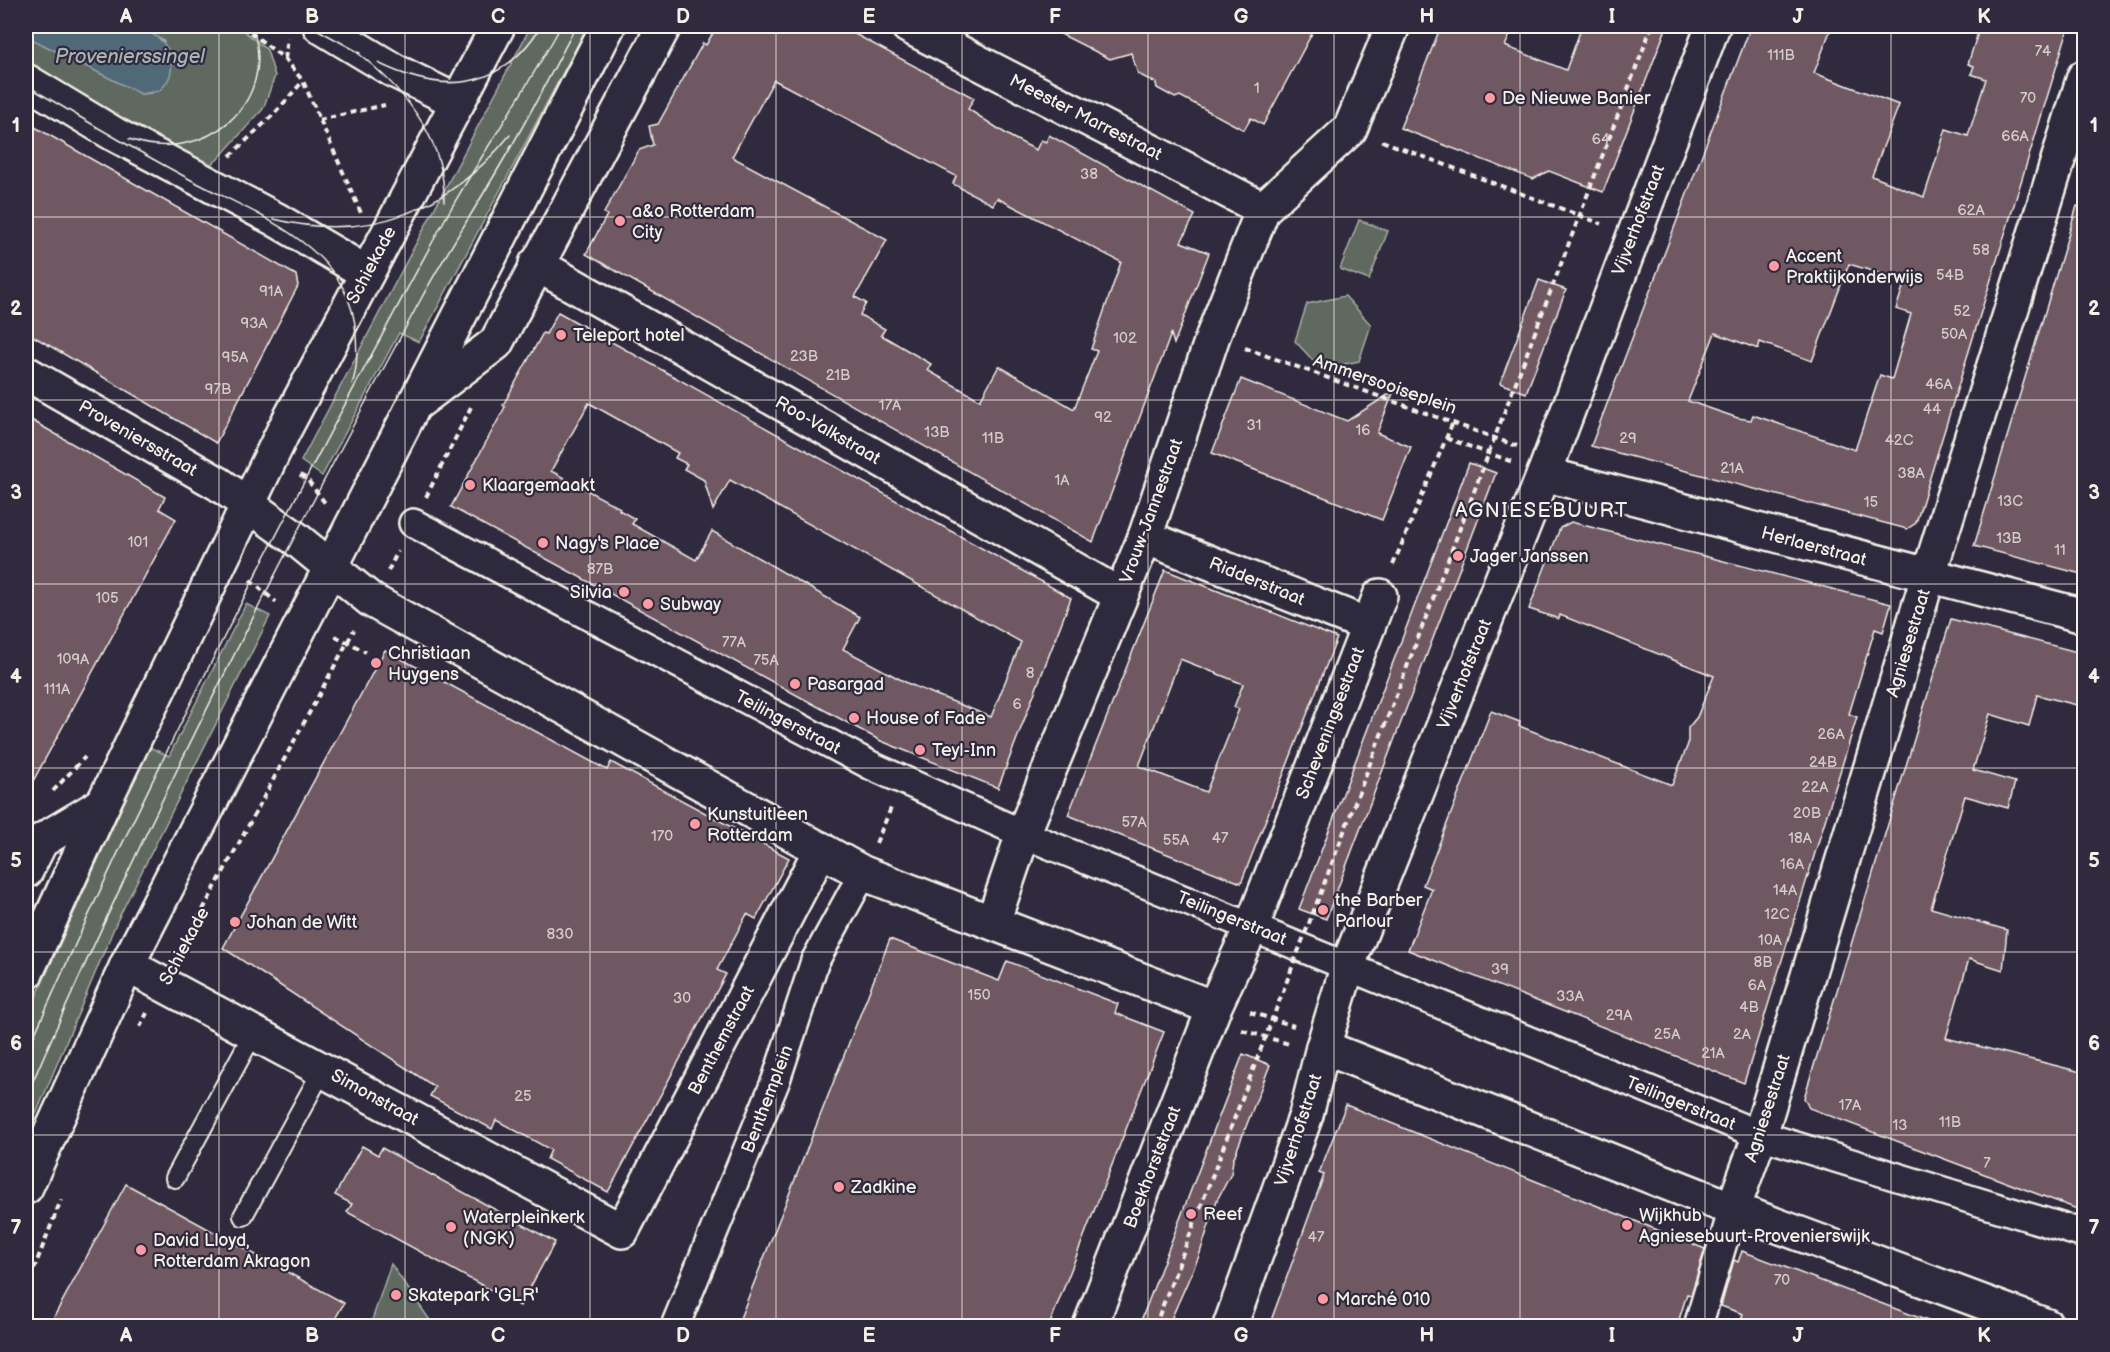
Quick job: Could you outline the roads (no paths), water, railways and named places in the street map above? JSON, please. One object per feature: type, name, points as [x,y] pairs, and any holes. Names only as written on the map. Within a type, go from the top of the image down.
[{"type":"street","points":[[320,26],[393,70],[445,96]]},
{"type":"street","name":"Schiekade","points":[[26,973],[103,804],[270,457],[367,273],[445,96],[498,26]]},
{"type":"street","points":[[26,1187],[127,965],[608,26]]},
{"type":"street","points":[[414,405],[496,343],[664,26]]},
{"type":"street","name":"Meester Marrestraat","points":[[908,26],[1263,209]]},
{"type":"street","name":"Vrouw-Jannestraat","points":[[993,922],[1023,834],[1145,537],[1213,336],[1263,209],[1350,129],[1393,26]]},
{"type":"street","name":"Vijverhofstraat","points":[[1230,1326],[1306,1115],[1323,1047],[1348,965],[1546,466],[1631,235],[1713,26]]},
{"type":"street","name":"Agniesestraat","points":[[1733,1209],[1760,1135],[1928,577],[2085,77]]},
{"type":"street","points":[[26,81],[202,183],[275,219],[367,273]]},
{"type":"street","name":"Roo-Valkstraat","points":[[536,264],[1120,596]]},
{"type":"street","name":"Proveniersstraat","points":[[26,373],[219,484],[247,506]]},
{"type":"street","name":"Herlaerstraat","points":[[1546,466],[1928,577],[2085,616]]},
{"type":"street","points":[[247,506],[332,567],[371,600],[863,873],[1214,1008]]},
{"type":"street","name":"Teilingerstraat","points":[[413,523],[852,756],[1023,834],[1760,1135],[2085,1234]]},
{"type":"street","name":"Ridderstraat","points":[[1145,537],[1374,611]]},
{"type":"street","name":"Scheveningsestraat","points":[[1214,1008],[1252,926],[1374,611]]},
{"type":"street","points":[[26,871],[41,841],[103,804]]},
{"type":"street","name":"Benthemstraat","points":[[621,1231],[821,849]]},
{"type":"street","name":"Benthemplein","points":[[675,1326],[776,1080],[815,961],[863,873]]},
{"type":"street","name":"Simonstraat","points":[[127,965],[621,1231]]},
{"type":"street","name":"Boekhorststraat","points":[[1090,1326],[1214,1008]]},
{"type":"street","points":[[1323,1047],[1733,1209],[2047,1326]]},
{"type":"street","points":[[1698,1326],[1733,1209]]},
{"type":"lane","points":[[174,1178],[254,1032]]},
{"type":"lane","points":[[243,1216],[323,1069]]},
{"type":"water","name":"Provenierssingel","points":[[93,24],[138,27],[157,37],[166,47],[171,59],[170,77],[159,91],[141,94],[26,36],[26,26]]},
{"type":"tram line","points":[[129,139],[157,145],[183,144],[208,136],[229,122],[245,103],[255,80],[258,54],[252,26]]},
{"type":"tram line","points":[[311,26],[360,53]]},
{"type":"tram line","points":[[378,63],[425,80],[469,81],[489,75],[508,64],[525,48],[541,26]]},
{"type":"tram line","points":[[26,1054],[123,842],[279,529],[444,221],[561,26]]},
{"type":"tram line","points":[[26,1097],[118,894],[214,694],[421,299],[521,130],[576,26]]},
{"type":"tram line","points":[[354,50],[389,80],[418,116],[438,156],[443,178],[444,202]]},
{"type":"tram line","points":[[26,85],[161,163],[264,217],[292,234],[316,254],[336,276],[350,303],[357,347],[352,384]]},
{"type":"tram line","points":[[274,219],[309,225],[342,227],[374,223],[404,214],[433,201],[461,183],[510,135]]},
{"type":"place","name":"De Nieuwe Banier","points":[[1490,98]]},
{"type":"place","name":"a&o Rotterdam City","points":[[620,221]]},
{"type":"place","name":"Accent Praktijkonderwijs","points":[[1774,266]]},
{"type":"place","name":"Teleport hotel","points":[[561,335]]},
{"type":"place","name":"Klaargemaakt","points":[[470,485]]},
{"type":"place","name":"Nagy's Place","points":[[543,543]]},
{"type":"place","name":"Jager Janssen","points":[[1458,556]]},
{"type":"place","name":"Silvia","points":[[624,592]]},
{"type":"place","name":"Subway","points":[[648,604]]},
{"type":"place","name":"Christiaan Huygens","points":[[376,663]]},
{"type":"place","name":"Pasargad","points":[[795,684]]},
{"type":"place","name":"House of Fade","points":[[854,718]]},
{"type":"place","name":"Teyl-Inn","points":[[920,750]]},
{"type":"place","name":"Kunstuitleen Rotterdam","points":[[695,824]]},
{"type":"place","name":"the Barber Parlour","points":[[1323,910]]},
{"type":"place","name":"Johan de Witt","points":[[235,922]]},
{"type":"place","name":"Zadkine","points":[[839,1187]]},
{"type":"place","name":"Reef","points":[[1191,1214]]},
{"type":"place","name":"Wijkhub Agniesebuurt-Provenierswijk","points":[[1627,1225]]},
{"type":"place","name":"Waterpleinkerk (NGK)","points":[[451,1227]]},
{"type":"place","name":"David Lloyd, Rotterdam Akragon","points":[[141,1250]]},
{"type":"place","name":"Skatepark 'GLR'","points":[[396,1295]]},
{"type":"place","name":"Marché 010","points":[[1323,1299]]},
{"type":"district","name":"AGNIESEBUURT","points":[[1542,510]]}]
